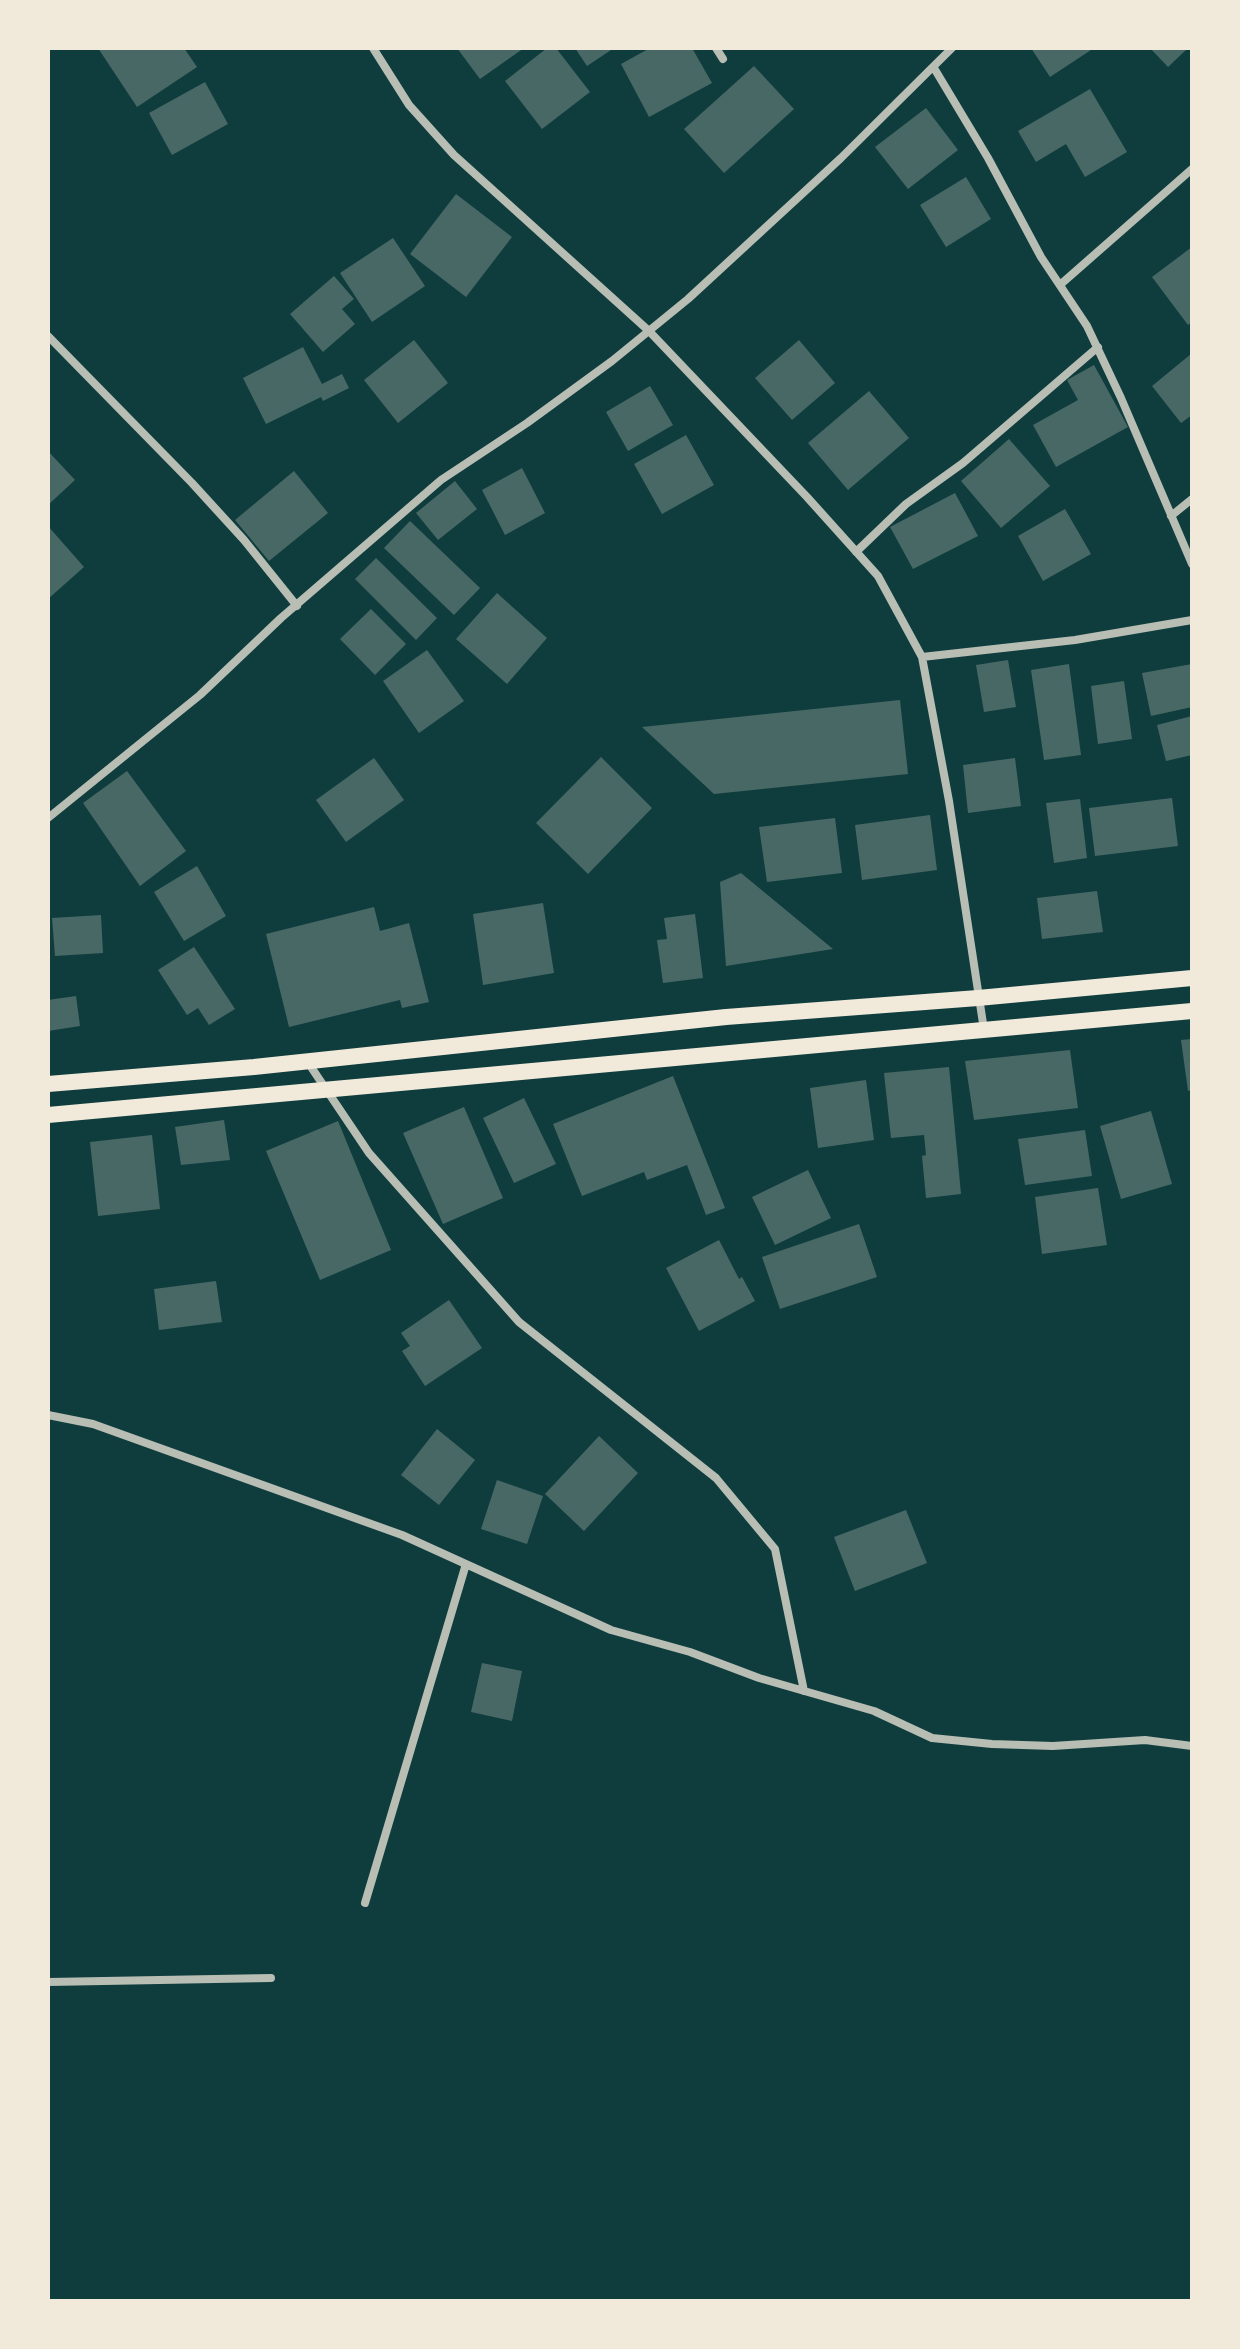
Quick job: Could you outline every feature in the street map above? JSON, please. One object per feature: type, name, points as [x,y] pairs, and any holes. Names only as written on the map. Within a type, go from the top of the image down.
[{"type":"main road","points":[[48,1084],[307,1061],[726,1017],[1192,978]]},
{"type":"main road","points":[[48,1115],[1192,1011]]},
{"type":"street","points":[[373,48],[409,105],[454,155],[649,331],[878,576],[922,657],[949,801],[984,1030]]},
{"type":"street","points":[[716,48],[723,59]]},
{"type":"street","points":[[48,818],[200,695],[441,480],[572,391],[688,299],[841,158],[952,48]]},
{"type":"street","points":[[934,68],[988,158],[1041,257],[1061,284],[1098,347],[1192,564]]},
{"type":"street","points":[[1061,284],[1192,169]]},
{"type":"street","points":[[48,336],[192,483],[244,540],[297,606]]},
{"type":"street","points":[[856,552],[906,504],[963,463],[1098,347]]},
{"type":"street","points":[[1171,516],[1192,499]]},
{"type":"street","points":[[922,657],[1075,640],[1192,620]]},
{"type":"street","points":[[307,1061],[369,1153],[519,1322],[716,1478],[775,1549],[804,1691]]},
{"type":"street","points":[[48,1415],[93,1424],[402,1535],[611,1630],[874,1711],[932,1738],[1053,1746],[1145,1740],[1192,1746]]},
{"type":"street","points":[[365,1903],[466,1564]]},
{"type":"street","points":[[48,1982],[271,1978]]},
{"type":"building","points":[[98,48],[184,48],[197,67],[137,107]]},
{"type":"building","points":[[457,48],[524,48],[480,79]]},
{"type":"building","points":[[547,48],[556,48],[590,92],[542,129],[505,81]]},
{"type":"building","points":[[575,48],[614,48],[587,66]]},
{"type":"building","points":[[650,48],[692,48],[712,83],[649,117],[621,64]]},
{"type":"building","points":[[1031,48],[1094,48],[1050,77]]},
{"type":"building","points":[[1150,48],[1188,48],[1168,67]]},
{"type":"building","points":[[754,66],[794,109],[724,173],[684,129]]},
{"type":"building","points":[[205,82],[228,124],[172,155],[149,113]]},
{"type":"building","points":[[1090,89],[1127,152],[1085,177],[1066,144],[1036,162],[1018,131]]},
{"type":"building","points":[[926,108],[958,150],[908,189],[875,147]]},
{"type":"building","points":[[966,177],[991,219],[946,247],[920,205]]},
{"type":"building","points":[[456,194],[512,237],[466,297],[410,254]]},
{"type":"building","points":[[393,238],[425,286],[372,322],[340,273]]},
{"type":"building","points":[[1192,247],[1192,322],[1188,325],[1152,277]]},
{"type":"building","points":[[334,276],[354,299],[342,309],[355,324],[323,352],[290,314]]},
{"type":"building","points":[[414,340],[448,383],[398,423],[364,380]]},
{"type":"building","points":[[799,340],[835,383],[792,420],[755,378]]},
{"type":"building","points":[[303,347],[322,384],[342,374],[349,388],[323,401],[321,397],[266,424],[243,378]]},
{"type":"building","points":[[1191,354],[1192,415],[1181,423],[1152,386]]},
{"type":"building","points":[[1094,365],[1128,427],[1056,467],[1033,425],[1078,400],[1067,380]]},
{"type":"building","points":[[650,386],[673,425],[628,451],[606,412]]},
{"type":"building","points":[[869,391],[909,438],[848,490],[808,443]]},
{"type":"building","points":[[686,435],[714,485],[662,514],[634,464]]},
{"type":"building","points":[[1009,439],[1050,486],[1001,528],[961,481]]},
{"type":"building","points":[[48,451],[75,480],[48,505]]},
{"type":"building","points":[[522,468],[545,513],[505,535],[482,490]]},
{"type":"building","points":[[294,471],[328,513],[269,561],[235,520]]},
{"type":"building","points":[[455,481],[477,509],[438,540],[416,513]]},
{"type":"building","points":[[955,493],[978,536],[913,569],[890,527]]},
{"type":"building","points":[[1065,509],[1091,554],[1043,581],[1018,536]]},
{"type":"building","points":[[410,521],[480,588],[454,615],[384,548]]},
{"type":"building","points":[[48,526],[84,567],[48,599]]},
{"type":"building","points":[[376,558],[437,618],[416,640],[355,579]]},
{"type":"building","points":[[497,593],[547,638],[507,684],[456,639]]},
{"type":"building","points":[[371,609],[406,644],[375,675],[340,639]]},
{"type":"building","points":[[427,650],[464,701],[419,733],[383,681]]},
{"type":"building","points":[[1008,660],[1016,707],[984,712],[976,665]]},
{"type":"building","points":[[1069,664],[1081,755],[1044,760],[1031,670]]},
{"type":"building","points":[[1192,664],[1192,707],[1151,716],[1142,673]]},
{"type":"building","points":[[1124,681],[1132,739],[1098,744],[1091,686]]},
{"type":"building","points":[[900,700],[908,774],[714,794],[642,727]]},
{"type":"building","points":[[1192,716],[1192,755],[1166,761],[1157,725]]},
{"type":"building","points":[[601,757],[652,808],[588,874],[536,823]]},
{"type":"building","points":[[374,758],[404,800],[346,842],[316,800]]},
{"type":"building","points":[[1015,758],[1021,806],[968,813],[963,765]]},
{"type":"building","points":[[127,771],[186,851],[140,886],[83,803]]},
{"type":"building","points":[[1172,798],[1178,846],[1095,856],[1089,808]]},
{"type":"building","points":[[1080,799],[1087,858],[1054,863],[1046,803]]},
{"type":"building","points":[[930,815],[937,870],[862,880],[855,825]]},
{"type":"building","points":[[835,818],[842,873],[767,882],[759,827]]},
{"type":"building","points":[[197,866],[226,916],[184,941],[154,892]]},
{"type":"building","points":[[741,873],[833,949],[726,966],[720,882]]},
{"type":"building","points":[[1097,891],[1103,932],[1042,939],[1037,898]]},
{"type":"building","points":[[543,903],[554,973],[483,985],[473,914]]},
{"type":"building","points":[[374,907],[380,931],[409,923],[429,1002],[402,1008],[400,1000],[289,1027],[266,934]]},
{"type":"building","points":[[695,914],[703,978],[663,983],[657,940],[667,939],[664,918]]},
{"type":"building","points":[[101,915],[103,953],[55,956],[52,918]]},
{"type":"building","points":[[194,947],[235,1009],[209,1025],[198,1008],[187,1015],[158,970]]},
{"type":"building","points":[[76,996],[80,1026],[48,1031],[48,1000]]},
{"type":"building","points":[[1192,1039],[1192,1090],[1188,1091],[1181,1040]]},
{"type":"building","points":[[1070,1050],[1078,1108],[974,1120],[965,1061]]},
{"type":"building","points":[[949,1067],[961,1194],[926,1198],[922,1156],[926,1155],[924,1135],[891,1138],[884,1073]]},
{"type":"building","points":[[673,1076],[725,1208],[706,1215],[687,1165],[647,1180],[644,1172],[582,1196],[553,1124]]},
{"type":"building","points":[[866,1080],[874,1140],[818,1148],[810,1088]]},
{"type":"building","points":[[524,1098],[556,1164],[514,1183],[483,1118]]},
{"type":"building","points":[[464,1107],[503,1198],[443,1224],[403,1133]]},
{"type":"building","points":[[1151,1111],[1172,1184],[1121,1199],[1100,1126]]},
{"type":"building","points":[[224,1120],[230,1160],[181,1165],[175,1127]]},
{"type":"building","points":[[338,1121],[391,1250],[320,1280],[266,1151]]},
{"type":"building","points":[[1085,1130],[1092,1176],[1025,1185],[1018,1139]]},
{"type":"building","points":[[152,1135],[160,1209],[98,1216],[90,1142]]},
{"type":"building","points":[[808,1170],[831,1218],[775,1245],[752,1197]]},
{"type":"building","points":[[1098,1188],[1107,1245],[1042,1254],[1035,1197]]},
{"type":"building","points":[[859,1224],[877,1277],[780,1309],[762,1257]]},
{"type":"building","points":[[719,1240],[739,1279],[742,1277],[755,1301],[699,1331],[666,1268]]},
{"type":"building","points":[[216,1281],[222,1322],[159,1330],[154,1289]]},
{"type":"building","points":[[449,1300],[482,1348],[425,1386],[402,1351],[410,1346],[401,1333]]},
{"type":"building","points":[[437,1429],[475,1460],[439,1505],[401,1475]]},
{"type":"building","points":[[599,1436],[638,1473],[584,1531],[545,1494]]},
{"type":"building","points":[[497,1480],[543,1496],[527,1544],[481,1529]]},
{"type":"building","points":[[906,1510],[927,1563],[855,1591],[834,1537]]},
{"type":"building","points":[[482,1663],[522,1671],[512,1721],[471,1712]]}]
